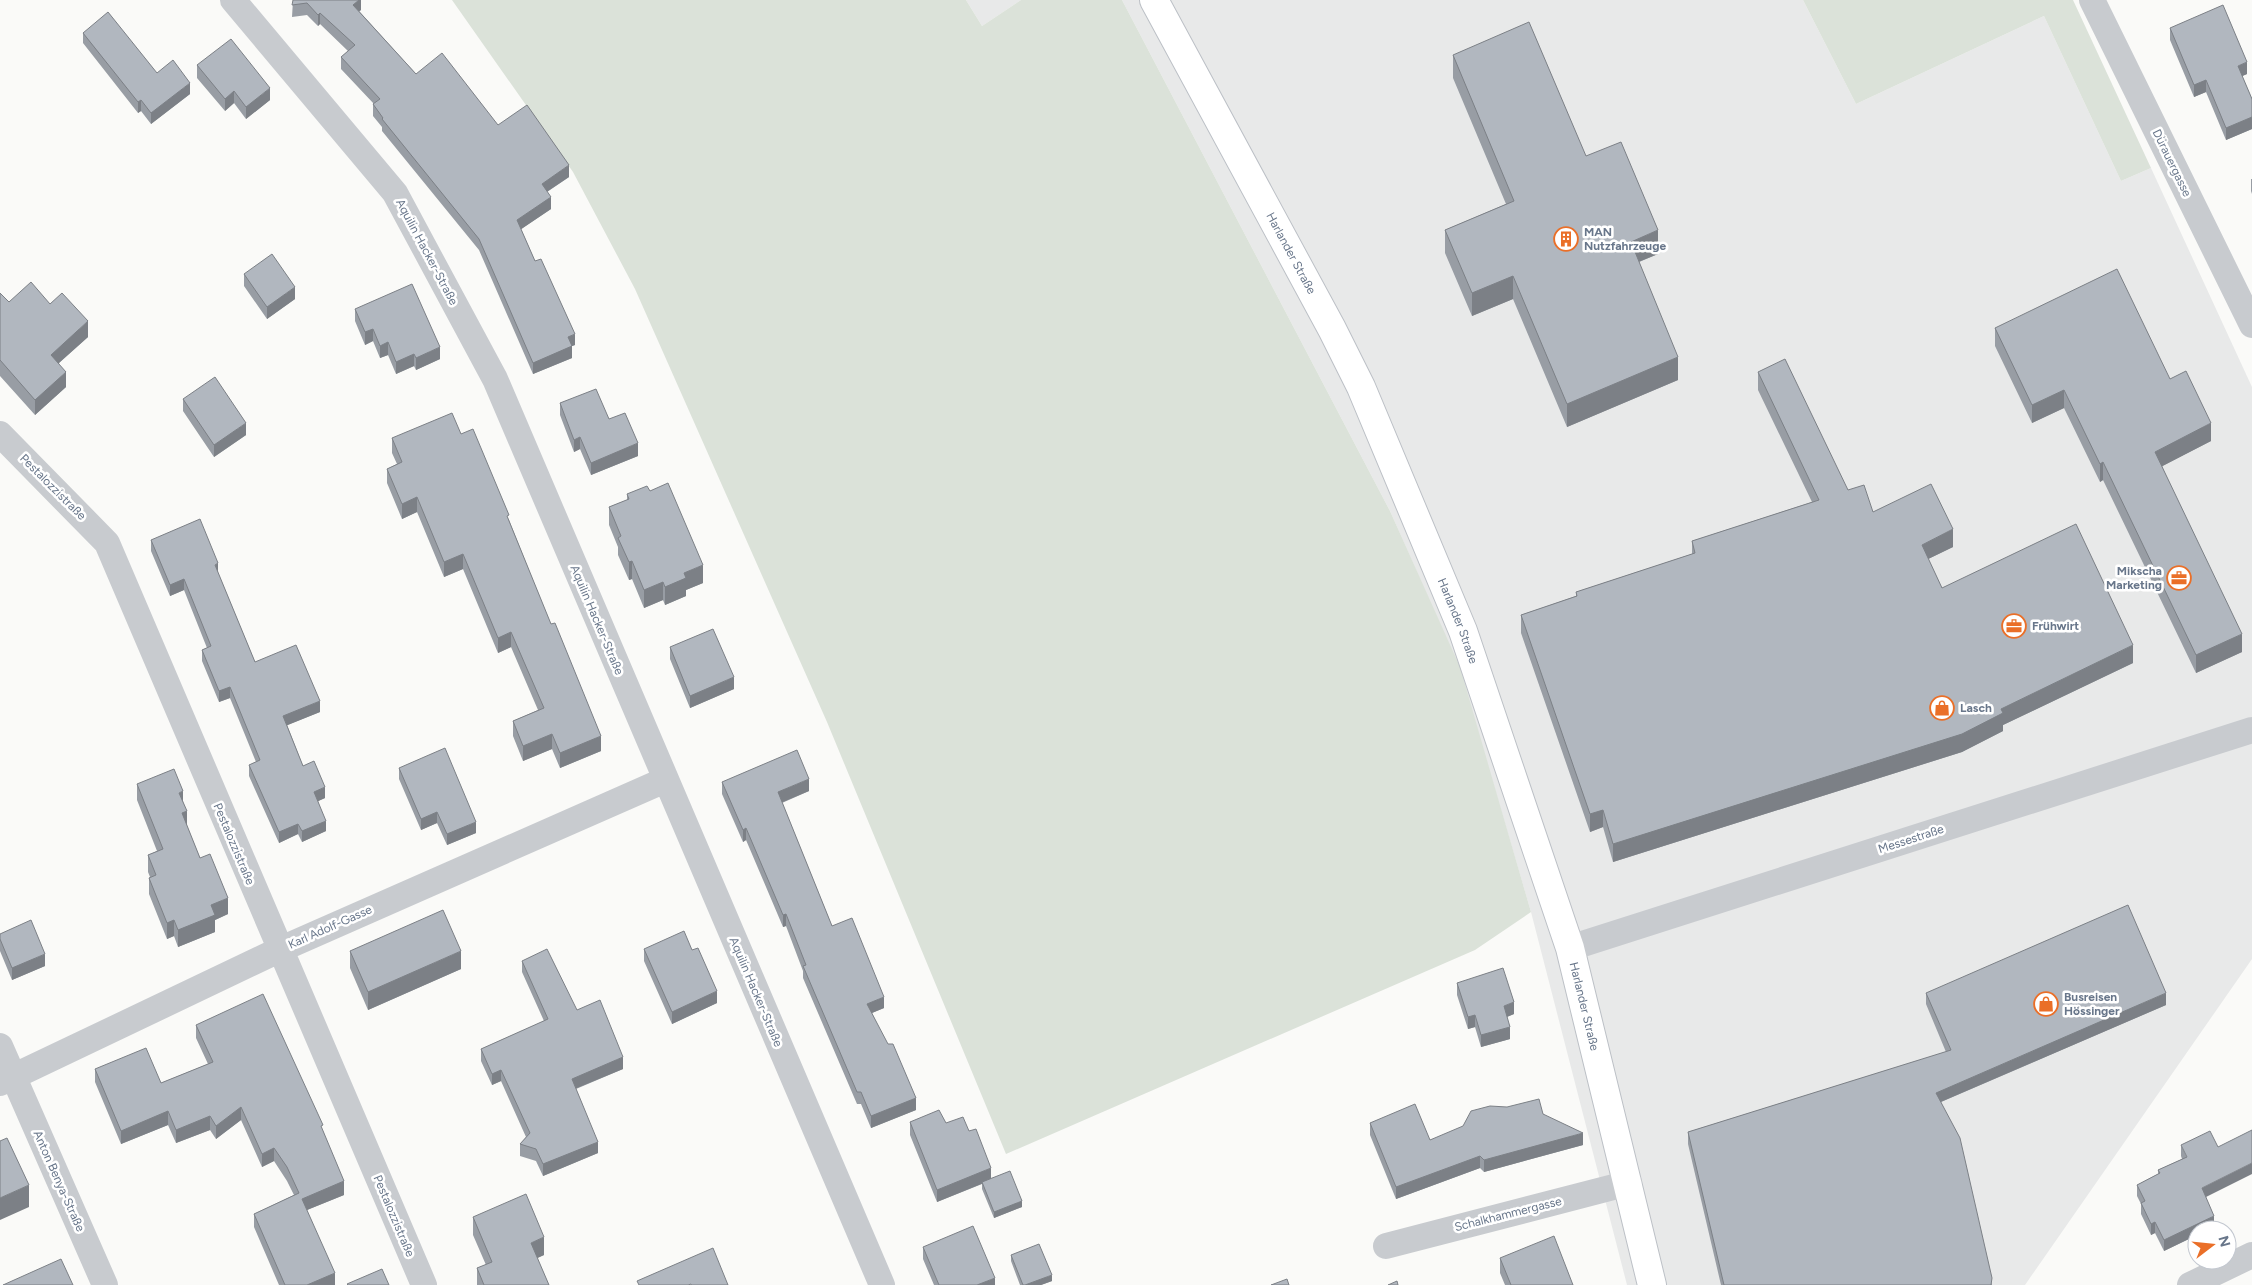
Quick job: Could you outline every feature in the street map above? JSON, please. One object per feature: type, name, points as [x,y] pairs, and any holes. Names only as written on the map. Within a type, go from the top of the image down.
[{"type":"main road","name":"Harlander Straße","points":[[1154,0],[1327,320],[1360,387],[1463,631],[1570,948],[1629,1183],[1652,1285]]},
{"type":"street","name":"Aquilin Hacker-Straße","points":[[233,0],[395,192],[495,379],[882,1285]]},
{"type":"street","name":"Dürauergasse","points":[[2092,0],[2252,326]]},
{"type":"street","name":"Pestalozzistraße","points":[[0,434],[107,543],[279,950],[424,1285]]},
{"type":"street","name":"Messestraße","points":[[1570,948],[2252,730]]},
{"type":"street","name":"Karl Adolf-Gasse","points":[[7,1080],[279,950],[665,780]]},
{"type":"street","name":"Anton Benya-Straße","points":[[0,1046],[7,1080],[105,1285]]},
{"type":"street","name":"Schalkhammergasse","points":[[1386,1246],[1629,1183]]},
{"type":"street","points":[[2190,1285],[2252,1255]]},
{"type":"shaded area","points":[[452,0],[966,0],[982,26],[1021,0],[1122,0],[1390,511],[1460,667],[1531,912],[1475,950],[1006,1154],[827,722],[635,289],[573,172]]},
{"type":"shaded area","points":[[966,0],[1021,0],[982,26]]},
{"type":"shaded area","points":[[1122,0],[1803,0],[1856,104],[2044,16],[2121,181],[2151,168],[2252,387],[2252,959],[2025,1285],[1627,1285],[1531,912],[1459,667],[1390,511]]},
{"type":"shaded area","points":[[1803,0],[2073,0],[2151,168],[2121,181],[2044,16],[1856,104]]},
{"type":"building","points":[[293,0],[359,0],[353,5],[416,74],[442,53],[498,125],[527,105],[569,165],[542,184],[551,197],[517,220],[535,261],[541,259],[575,334],[568,337],[572,346],[533,363],[479,239],[382,119],[373,104],[380,99],[341,57],[355,45],[320,13],[318,15],[307,3],[292,5]]},
{"type":"building","points":[[2223,5],[2247,62],[2238,66],[2252,99],[2252,117],[2226,128],[2206,80],[2194,85],[2170,28]]},
{"type":"building","points":[[108,12],[157,73],[173,60],[190,83],[151,113],[141,100],[138,102],[83,33]]},
{"type":"building","name":"MAN Nutzfahrzeuge","points":[[1529,22],[1586,156],[1621,142],[1658,230],[1631,242],[1678,357],[1567,404],[1513,276],[1472,293],[1445,230],[1514,201],[1453,55]]},
{"type":"building","points":[[231,39],[270,88],[246,107],[234,91],[225,99],[197,65]]},
{"type":"building","points":[[272,254],[295,287],[267,307],[244,274]]},
{"type":"building","points":[[2117,269],[2170,379],[2186,371],[2211,423],[2155,452],[2242,634],[2196,655],[2103,462],[2100,464],[2064,390],[2032,405],[1995,328]]},
{"type":"building","points":[[31,282],[50,304],[62,293],[88,321],[51,355],[66,372],[35,400],[0,360],[0,293],[9,302]]},
{"type":"building","points":[[412,284],[440,347],[416,358],[414,354],[396,362],[388,342],[380,346],[373,329],[365,332],[355,309]]},
{"type":"building","points":[[1785,359],[1848,490],[1864,485],[1873,512],[1931,484],[1953,529],[1922,545],[1942,588],[2076,524],[2133,645],[2001,709],[2003,713],[1962,734],[1613,844],[1603,810],[1590,814],[1521,615],[1577,596],[1576,592],[1695,553],[1692,541],[1819,500],[1758,372]]},
{"type":"building","points":[[215,377],[246,423],[214,445],[183,399]]},
{"type":"building","points":[[596,389],[609,419],[625,413],[638,443],[591,463],[580,437],[574,440],[560,403]]},
{"type":"building","points":[[452,413],[461,434],[473,429],[551,624],[555,623],[601,736],[560,753],[552,734],[523,746],[513,721],[544,708],[511,632],[498,638],[463,554],[444,562],[417,497],[402,504],[387,469],[402,462],[392,438]]},
{"type":"building","points":[[668,483],[703,565],[684,573],[686,578],[665,587],[663,582],[644,590],[632,561],[629,562],[618,538],[621,536],[609,507],[629,499],[627,494],[647,486],[650,491]]},
{"type":"building","points":[[200,519],[218,563],[215,565],[255,662],[296,645],[320,701],[283,716],[303,766],[314,761],[325,787],[314,792],[326,821],[302,831],[298,824],[279,832],[249,765],[260,760],[230,687],[219,691],[202,650],[211,646],[184,579],[170,585],[151,540]]},
{"type":"building","points":[[713,629],[734,677],[690,696],[670,647]]},
{"type":"building","points":[[445,748],[476,822],[447,834],[437,812],[421,819],[399,768]]},
{"type":"building","points":[[797,750],[809,779],[778,792],[832,926],[852,918],[884,997],[867,1004],[888,1044],[893,1044],[916,1098],[871,1116],[861,1092],[857,1092],[803,966],[806,965],[786,914],[783,915],[746,828],[743,830],[722,782]]},
{"type":"building","points":[[174,769],[183,791],[179,793],[187,811],[182,813],[200,858],[210,854],[228,898],[211,905],[215,915],[178,930],[174,920],[167,923],[149,878],[156,875],[148,855],[163,849],[137,784]]},
{"type":"building","points":[[2128,905],[2166,993],[1936,1093],[1960,1138],[1992,1278],[1991,1285],[1724,1285],[1688,1132],[1951,1050],[1926,993]]},
{"type":"building","points":[[443,910],[461,951],[368,992],[350,951]]},
{"type":"building","points":[[31,920],[45,954],[12,968],[0,939],[0,934]]},
{"type":"building","points":[[684,931],[692,950],[698,948],[717,991],[672,1012],[644,949]]},
{"type":"building","points":[[547,949],[577,1010],[600,1000],[623,1057],[572,1079],[598,1142],[543,1164],[536,1149],[520,1144],[530,1133],[501,1070],[492,1074],[481,1049],[548,1019],[522,961]]},
{"type":"building","points":[[1503,968],[1514,1002],[1504,1006],[1510,1027],[1481,1035],[1475,1015],[1468,1017],[1457,983]]},
{"type":"building","points":[[263,994],[323,1125],[321,1126],[344,1181],[302,1199],[335,1273],[307,1285],[285,1285],[254,1214],[299,1193],[287,1167],[274,1148],[262,1154],[241,1107],[216,1126],[210,1116],[176,1130],[168,1111],[121,1131],[95,1069],[146,1048],[161,1083],[213,1062],[196,1025]]},
{"type":"building","points":[[1539,1099],[1543,1114],[1583,1133],[1484,1160],[1480,1156],[1396,1187],[1370,1123],[1415,1104],[1430,1140],[1463,1126],[1471,1111],[1490,1106],[1507,1107]]},
{"type":"building","points":[[939,1110],[946,1123],[963,1117],[969,1131],[976,1129],[991,1168],[937,1190],[910,1122]]},
{"type":"building","points":[[2252,1130],[2252,1163],[2202,1188],[2214,1216],[2206,1220],[2187,1220],[2187,1229],[2164,1240],[2155,1222],[2151,1224],[2141,1203],[2145,1201],[2137,1185],[2160,1173],[2158,1170],[2187,1157],[2181,1145],[2210,1131],[2218,1147]]},
{"type":"building","points":[[7,1138],[29,1185],[0,1198],[0,1141]]},
{"type":"building","points":[[1010,1171],[1022,1201],[994,1212],[982,1182]]},
{"type":"building","points":[[526,1194],[544,1237],[531,1243],[549,1285],[484,1285],[477,1268],[492,1262],[473,1217]]},
{"type":"building","points":[[973,1226],[995,1278],[977,1285],[939,1285],[923,1247]]},
{"type":"building","points":[[1554,1236],[1573,1285],[1511,1285],[1500,1258]]},
{"type":"building","points":[[1039,1244],[1052,1275],[1023,1285],[1011,1255]]},
{"type":"building","points":[[713,1248],[728,1285],[639,1285],[637,1281]]},
{"type":"building","points":[[61,1259],[73,1285],[3,1285]]},
{"type":"building","points":[[382,1269],[389,1285],[347,1284]]},
{"type":"building","points":[[1287,1279],[1289,1285],[1271,1285]]},
{"type":"building","points":[[1397,1281],[1398,1285],[1388,1285]]},
{"type":"place","name":"MAN Nutzfahrzeuge","points":[[1566,239]]},
{"type":"place","name":"Mikscha Marketing","points":[[2179,578]]},
{"type":"place","name":"Frühwirt","points":[[2014,626]]},
{"type":"place","name":"Lasch","points":[[1942,708]]},
{"type":"place","name":"Busreisen Hössinger","points":[[2046,1004]]}]
